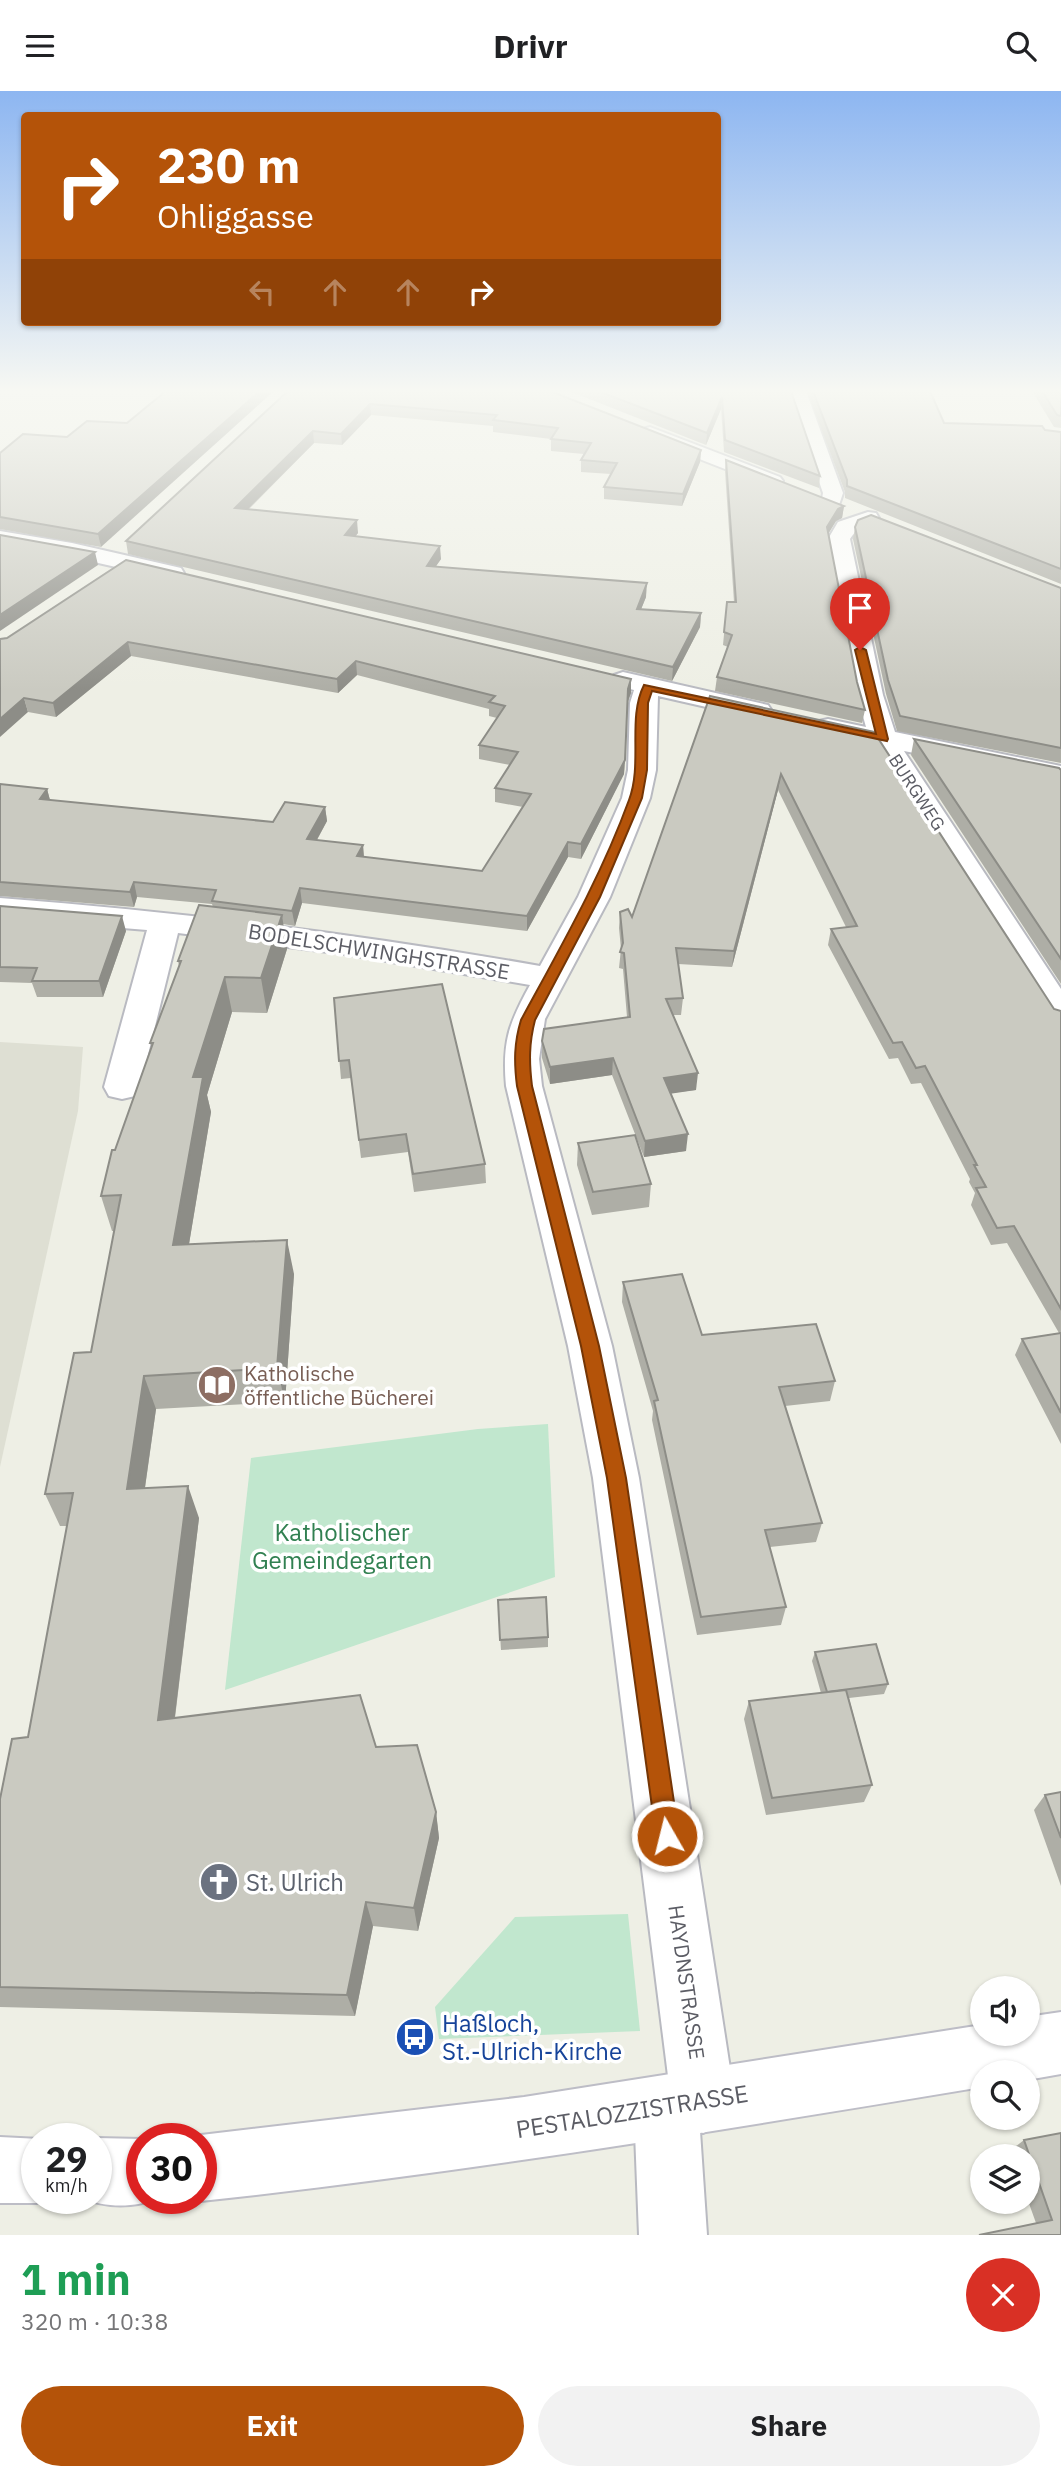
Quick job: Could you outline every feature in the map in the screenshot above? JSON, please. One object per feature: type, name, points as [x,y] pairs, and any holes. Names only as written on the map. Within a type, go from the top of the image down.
[{"type":"street","name":"BURGWEG","points":[[832,491],[824,501],[875,521],[846,527],[839,539],[863,662],[883,739],[1061,1015]]},
{"type":"street","points":[[0,538],[191,577]]},
{"type":"street","points":[[598,674],[779,716]]},
{"type":"street","name":"HAYDNSTRASSE","points":[[648,687],[643,703],[642,770],[636,798],[594,897],[528,1020],[521,1059],[524,1086],[590,1346],[616,1478],[685,2104],[673,2235]]},
{"type":"street","points":[[805,722],[1061,774]]},
{"type":"street","name":"BODELSCHWINGHSTRASSE","points":[[0,908],[165,922],[328,942],[549,978]]},
{"type":"street","points":[[122,1087],[165,922]]},
{"type":"street","name":"PESTALOZZISTRASSE","points":[[217,2166],[333,2155],[685,2104],[1061,2043]]},
{"type":"street","points":[[0,2170],[21,2170]]},
{"type":"shaded area","points":[[0,1042],[83,1047],[78,1111],[0,1467]]},
{"type":"green space","name":"Katholischer Gemeindegarten","points":[[548,1424],[555,1577],[225,1690],[251,1458],[478,1429]]},
{"type":"green space","points":[[628,1914],[640,2031],[439,2039],[435,2007],[515,1917]]},
{"type":"building","points":[[0,491],[147,491],[98,534],[0,517]]},
{"type":"building","points":[[180,491],[252,491],[235,508],[357,520],[345,535],[440,546],[427,566],[647,583],[637,609],[701,613],[673,667],[126,541]]},
{"type":"building","points":[[650,491],[684,491],[683,494]]},
{"type":"building","points":[[728,491],[806,491],[844,506],[838,509],[827,527],[857,682],[865,710],[717,677],[732,635],[724,632],[727,602],[736,602]]},
{"type":"building","points":[[860,491],[1061,491],[1061,569]]},
{"type":"building","points":[[871,515],[1061,588],[1061,748],[900,716],[888,680],[855,527],[858,520]]},
{"type":"building","points":[[0,535],[95,552],[0,615]]},
{"type":"building","points":[[126,560],[631,679],[628,689],[625,760],[581,844],[568,842],[527,916],[300,888],[292,911],[212,901],[216,890],[134,882],[130,892],[0,882],[0,784],[47,789],[40,799],[273,822],[285,802],[325,807],[307,839],[363,845],[357,856],[482,871],[531,794],[495,788],[518,752],[479,745],[505,706],[489,702],[495,696],[356,661],[337,679],[128,642],[53,703],[24,698],[0,719],[0,639],[7,638]]},
{"type":"building","points":[[710,696],[874,732],[1054,1009],[1061,1011],[1061,1309],[1014,1226],[997,1228],[976,1188],[986,1187],[974,1165],[977,1165],[925,1066],[916,1068],[902,1042],[893,1043],[831,929],[857,926],[781,774],[734,951],[676,948],[683,998],[666,999],[698,1073],[664,1078],[688,1134],[645,1141],[613,1058],[550,1067],[542,1041],[544,1029],[630,1017],[624,953],[620,952],[623,943],[620,912],[628,909],[632,917]]},
{"type":"building","points":[[914,739],[1061,770],[1061,959]]},
{"type":"building","points":[[199,905],[282,915],[261,978],[225,977],[193,1077],[203,1077],[173,1245],[287,1240],[277,1368],[144,1376],[127,1489],[188,1486],[158,1720],[360,1695],[376,1747],[417,1745],[436,1812],[414,1908],[366,1902],[347,1995],[0,1987],[0,1799],[12,1739],[28,1737],[73,1493],[45,1494],[74,1353],[91,1352],[121,1195],[101,1196],[112,1150],[115,1150],[153,1043],[150,1043]]},
{"type":"building","points":[[0,906],[122,916],[99,981],[32,981],[37,968],[0,967]]},
{"type":"building","points":[[442,984],[485,1164],[413,1174],[406,1134],[359,1140],[349,1060],[339,1061],[334,998]]},
{"type":"building","points":[[635,1135],[651,1184],[593,1192],[578,1143]]},
{"type":"building","points":[[682,1274],[702,1335],[816,1324],[835,1381],[779,1387],[822,1523],[765,1530],[786,1607],[701,1617],[654,1401],[658,1400],[623,1282]]},
{"type":"building","points":[[1061,1333],[1061,1413],[1022,1339]]},
{"type":"building","points":[[546,1597],[548,1637],[500,1640],[498,1600]]},
{"type":"building","points":[[876,1644],[888,1684],[827,1692],[815,1652]]},
{"type":"building","points":[[846,1690],[872,1785],[772,1798],[749,1701]]},
{"type":"building","points":[[1061,1792],[1061,1838],[1045,1795]]},
{"type":"building","points":[[1061,2133],[1061,2235],[979,2235],[1052,2220],[1040,2186],[1040,2144],[1025,2144],[1024,2140]]},
{"type":"place","name":"Katholische öffentliche Bücherei","points":[[217,1385]]},
{"type":"place","name":"St. Ulrich","points":[[219,1882]]},
{"type":"place","name":"Haßloch, St.-Ulrich-Kirche","points":[[415,2037]]},
{"type":"route","points":[[667,1836],[616,1478],[590,1346],[524,1086],[521,1059],[523,1039],[528,1020],[594,897],[636,798],[642,770],[643,703],[648,687],[883,739],[860,650]]}]
